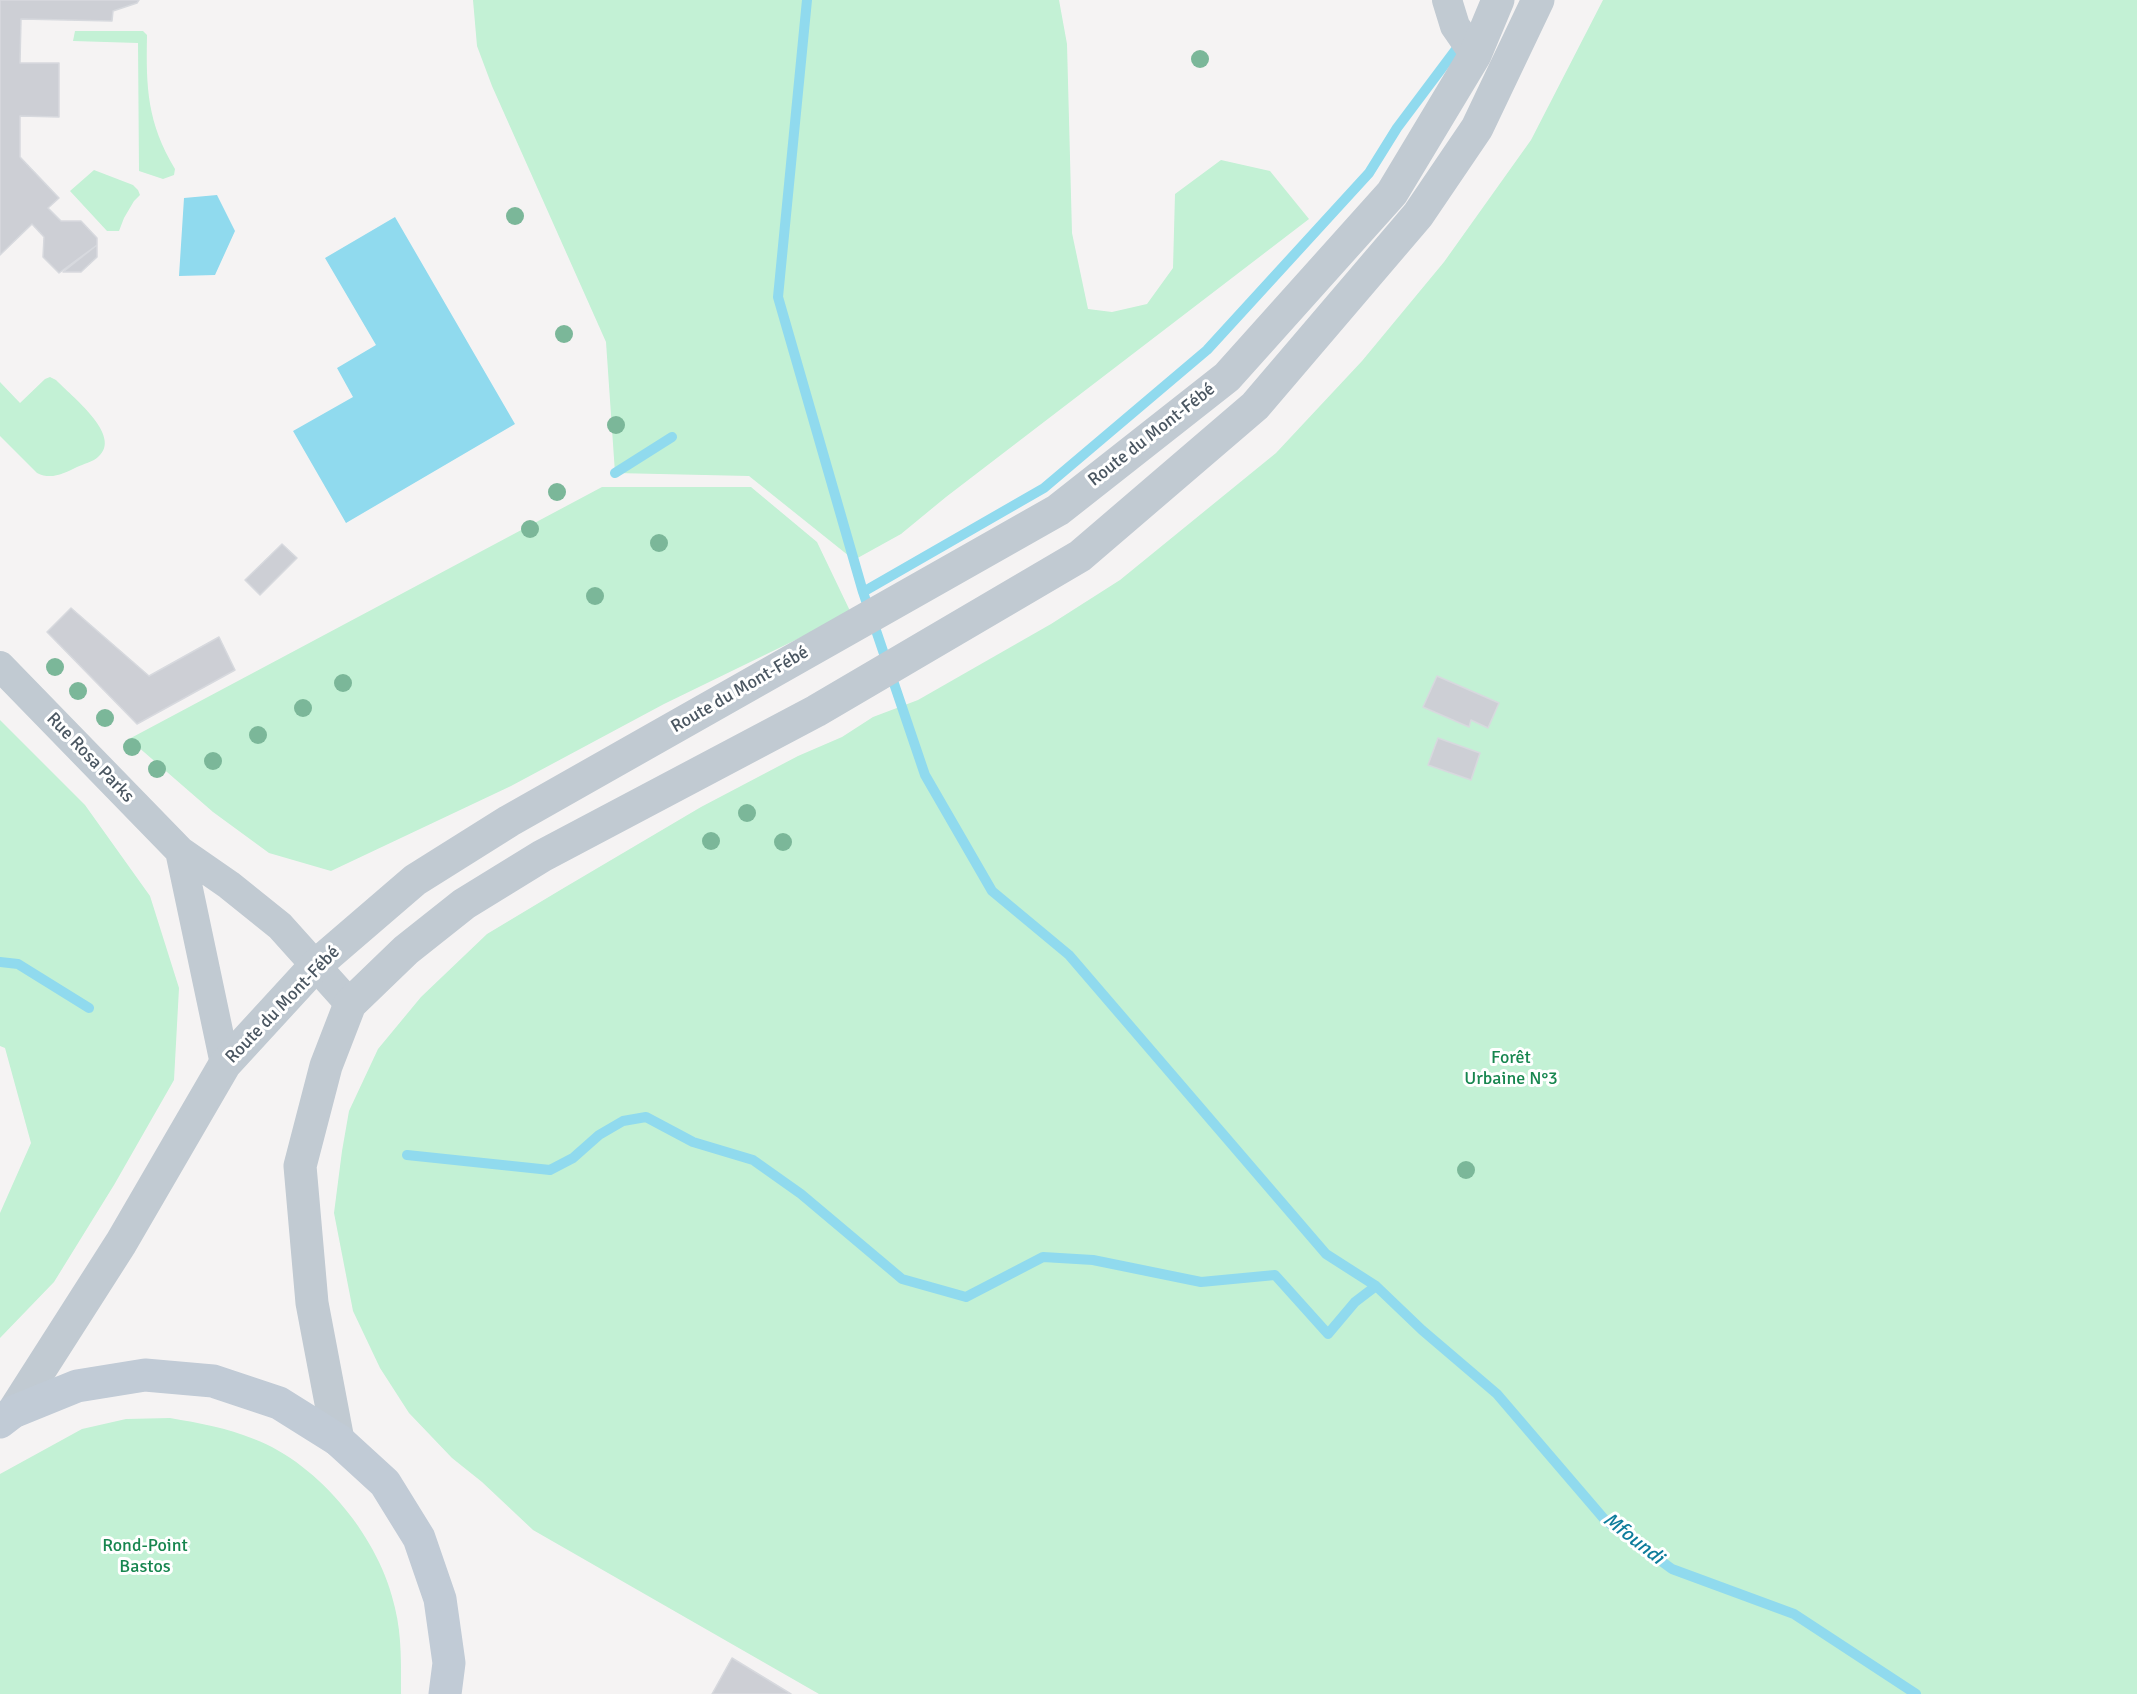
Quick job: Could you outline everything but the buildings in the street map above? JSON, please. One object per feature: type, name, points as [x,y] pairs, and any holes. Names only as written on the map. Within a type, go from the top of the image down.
[{"type":"main road","points":[[6,1417],[77,1386],[145,1376],[213,1381],[279,1403],[338,1440],[385,1483],[419,1538],[440,1599],[448,1663],[445,1694]]},
{"type":"street","points":[[1447,0],[1455,26],[1475,55]]},
{"type":"street","name":"Route du Mont-Fébé","points":[[6,1417],[121,1243],[225,1064],[315,966],[415,880],[509,821],[1058,510],[1227,376],[1392,193],[1475,55],[1498,0]]},
{"type":"street","points":[[338,1440],[312,1303],[300,1167],[326,1066],[350,1004],[406,950],[464,904],[493,886],[542,856],[816,711],[1080,556],[1255,406],[1419,215],[1477,128],[1538,0]]},
{"type":"street","name":"Rue Rosa Parks","points":[[0,666],[180,850],[272,918],[350,1004]]},
{"type":"street","points":[[180,850],[225,1064]]},
{"type":"green space","points":[[473,0],[1059,0],[1067,44],[1072,233],[1088,309],[1112,312],[1147,304],[1173,268],[1175,194],[1221,160],[1270,171],[1309,219],[901,534],[854,560],[749,476],[615,473],[606,342],[492,86],[477,46]]},
{"type":"green space","name":"Forêt Urbaine N°3","points":[[1603,0],[2137,0],[2137,1694],[819,1694],[533,1530],[482,1482],[452,1458],[409,1413],[380,1368],[353,1311],[334,1213],[349,1111],[378,1049],[421,997],[487,934],[701,807],[798,756],[842,737],[873,717],[918,700],[1051,624],[1120,580],[1276,453],[1362,361],[1444,262],[1531,140]]},
{"type":"green space","points":[[75,31],[143,31],[147,35],[150,104],[159,136],[175,169],[174,175],[163,179],[139,171],[138,43],[73,41]]},
{"type":"green space","points":[[94,170],[133,185],[138,190],[140,195],[124,218],[119,231],[107,231],[70,191]]},
{"type":"green space","points":[[50,377],[56,380],[92,416],[100,427],[104,438],[104,448],[91,462],[67,472],[47,476],[37,473],[0,436],[0,382],[20,403]]},
{"type":"green space","points":[[602,487],[751,487],[817,542],[851,613],[664,704],[511,786],[331,871],[269,853],[213,812],[129,739]]},
{"type":"green space","points":[[0,720],[85,805],[150,896],[179,988],[174,1080],[114,1185],[54,1282],[0,1338],[0,1213],[31,1143],[5,1048],[0,1046]]},
{"type":"green space","name":"Rond-Point Bastos","points":[[170,1418],[234,1432],[278,1451],[302,1466],[344,1507],[362,1531],[388,1582],[399,1630],[401,1694],[0,1694],[0,1474],[82,1429],[126,1419]]},
{"type":"water","points":[[217,195],[235,231],[215,275],[179,276],[184,198]]},
{"type":"water","points":[[395,217],[515,424],[346,523],[293,431],[353,397],[337,368],[376,345],[325,258]]},
{"type":"waterway","points":[[807,0],[778,297],[863,592],[925,775],[992,891],[1069,955],[1326,1254],[1376,1286],[1422,1330],[1497,1394],[1605,1520],[1672,1569],[1794,1614],[1916,1694]]},
{"type":"waterway","points":[[863,592],[1044,488],[1207,350],[1369,173],[1397,128],[1463,40]]},
{"type":"waterway","points":[[615,473],[672,437]]},
{"type":"waterway","name":"Mfoundi","points":[[0,962],[18,964],[89,1008]]},
{"type":"waterway","points":[[407,1155],[550,1170],[573,1158],[599,1135],[623,1121],[646,1117],[693,1142],[753,1160],[801,1194],[902,1279],[966,1297],[1043,1257],[1093,1260],[1201,1282],[1275,1275],[1328,1334],[1355,1302],[1376,1286]]}]
